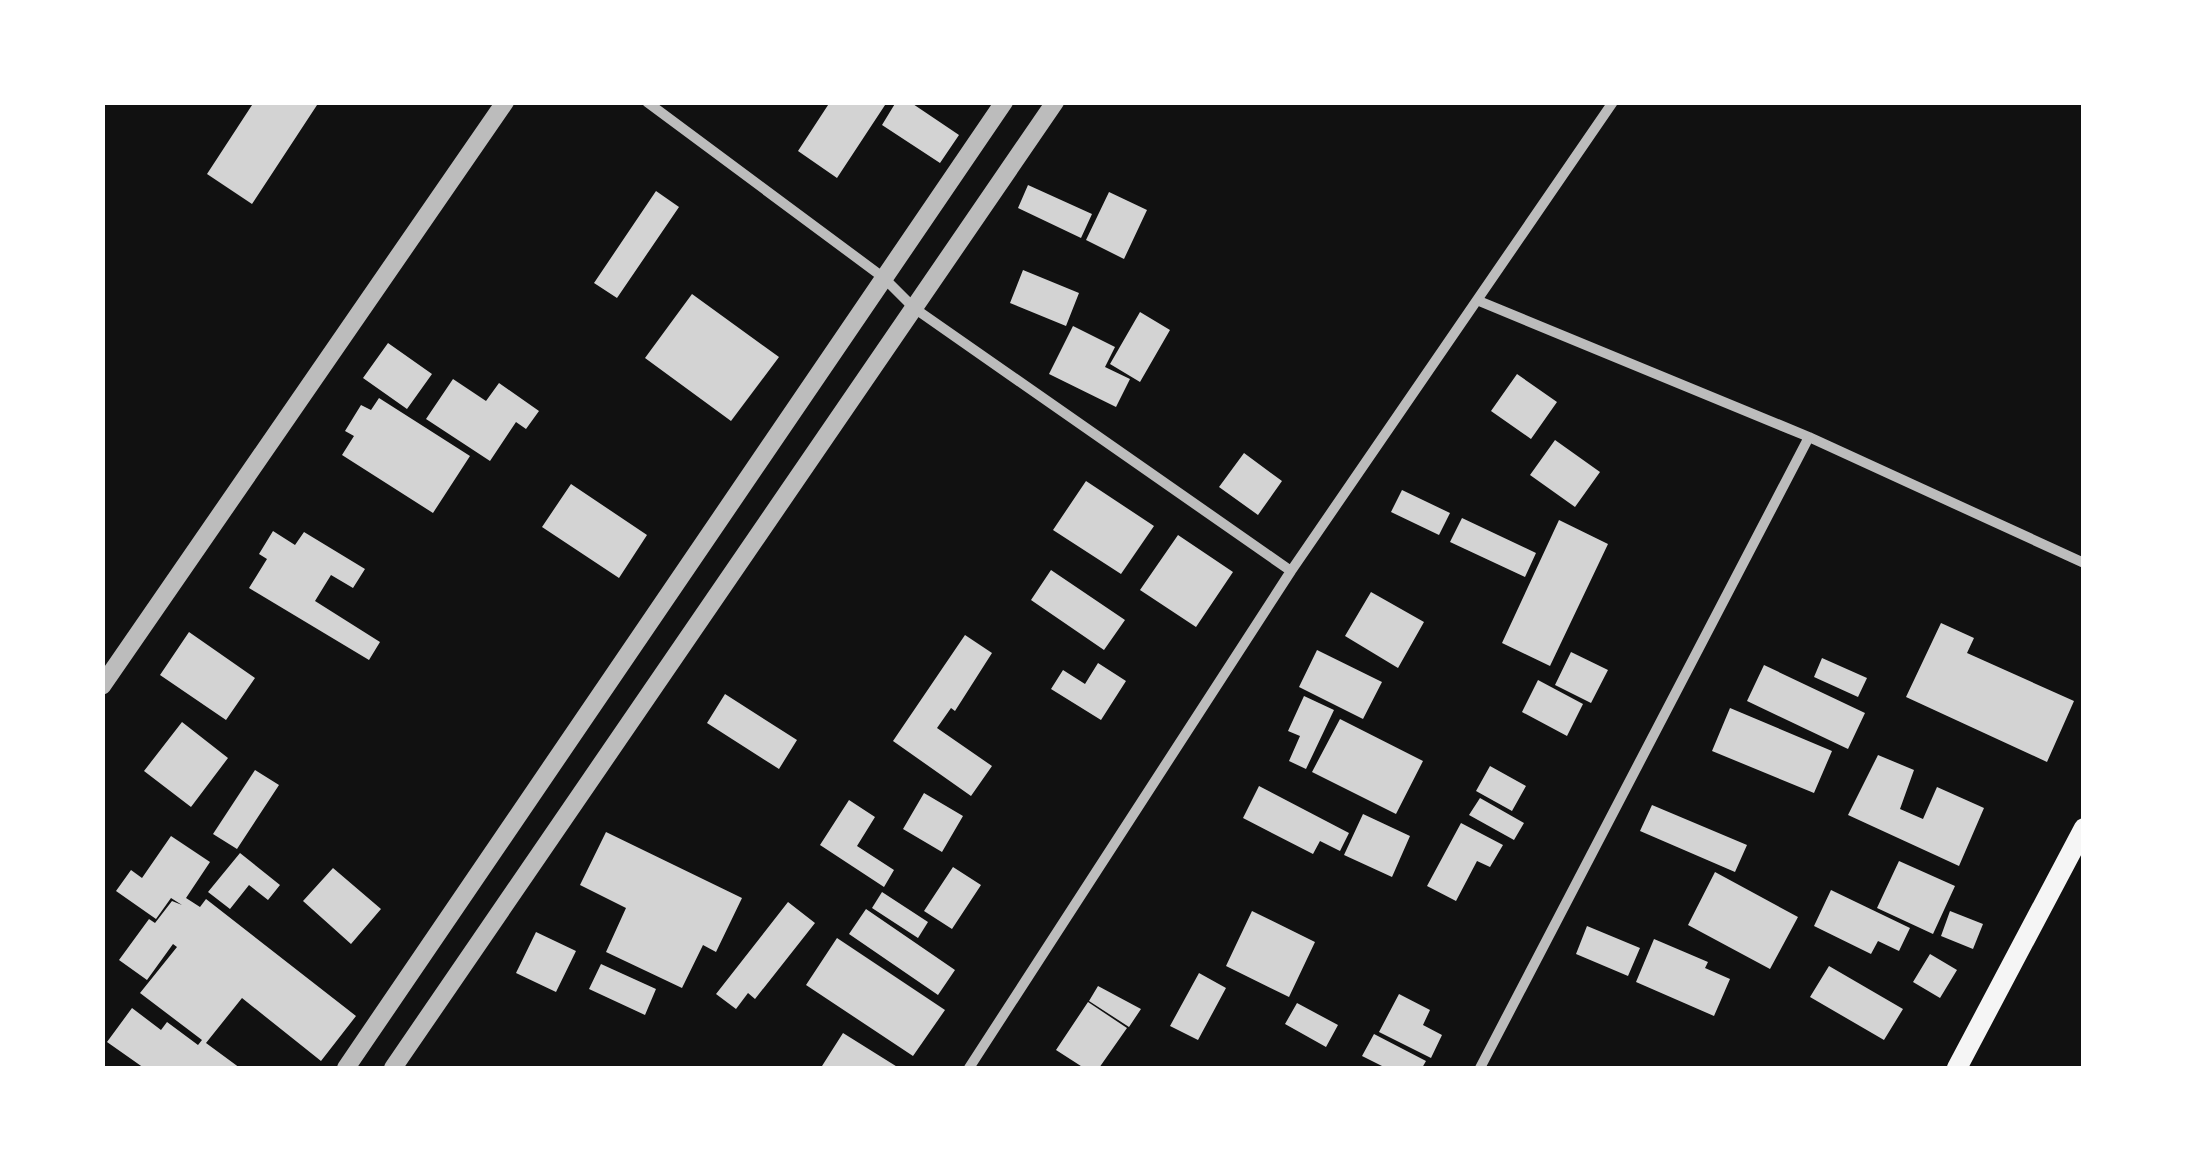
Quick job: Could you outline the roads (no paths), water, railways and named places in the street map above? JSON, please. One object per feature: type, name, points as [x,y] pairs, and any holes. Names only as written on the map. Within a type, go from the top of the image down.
[{"type":"main road","points":[[1957,1068],[2084,828]]},
{"type":"street","points":[[102,686],[504,102]]},
{"type":"street","points":[[647,102],[884,278],[914,308],[1291,571]]},
{"type":"street","points":[[346,1068],[1004,102]]},
{"type":"street","points":[[393,1068],[1055,102]]},
{"type":"street","points":[[969,1068],[1291,571],[1614,102]]},
{"type":"street","points":[[1479,301],[1809,437],[2084,563]]},
{"type":"street","points":[[1480,1068],[1809,437]]}]
